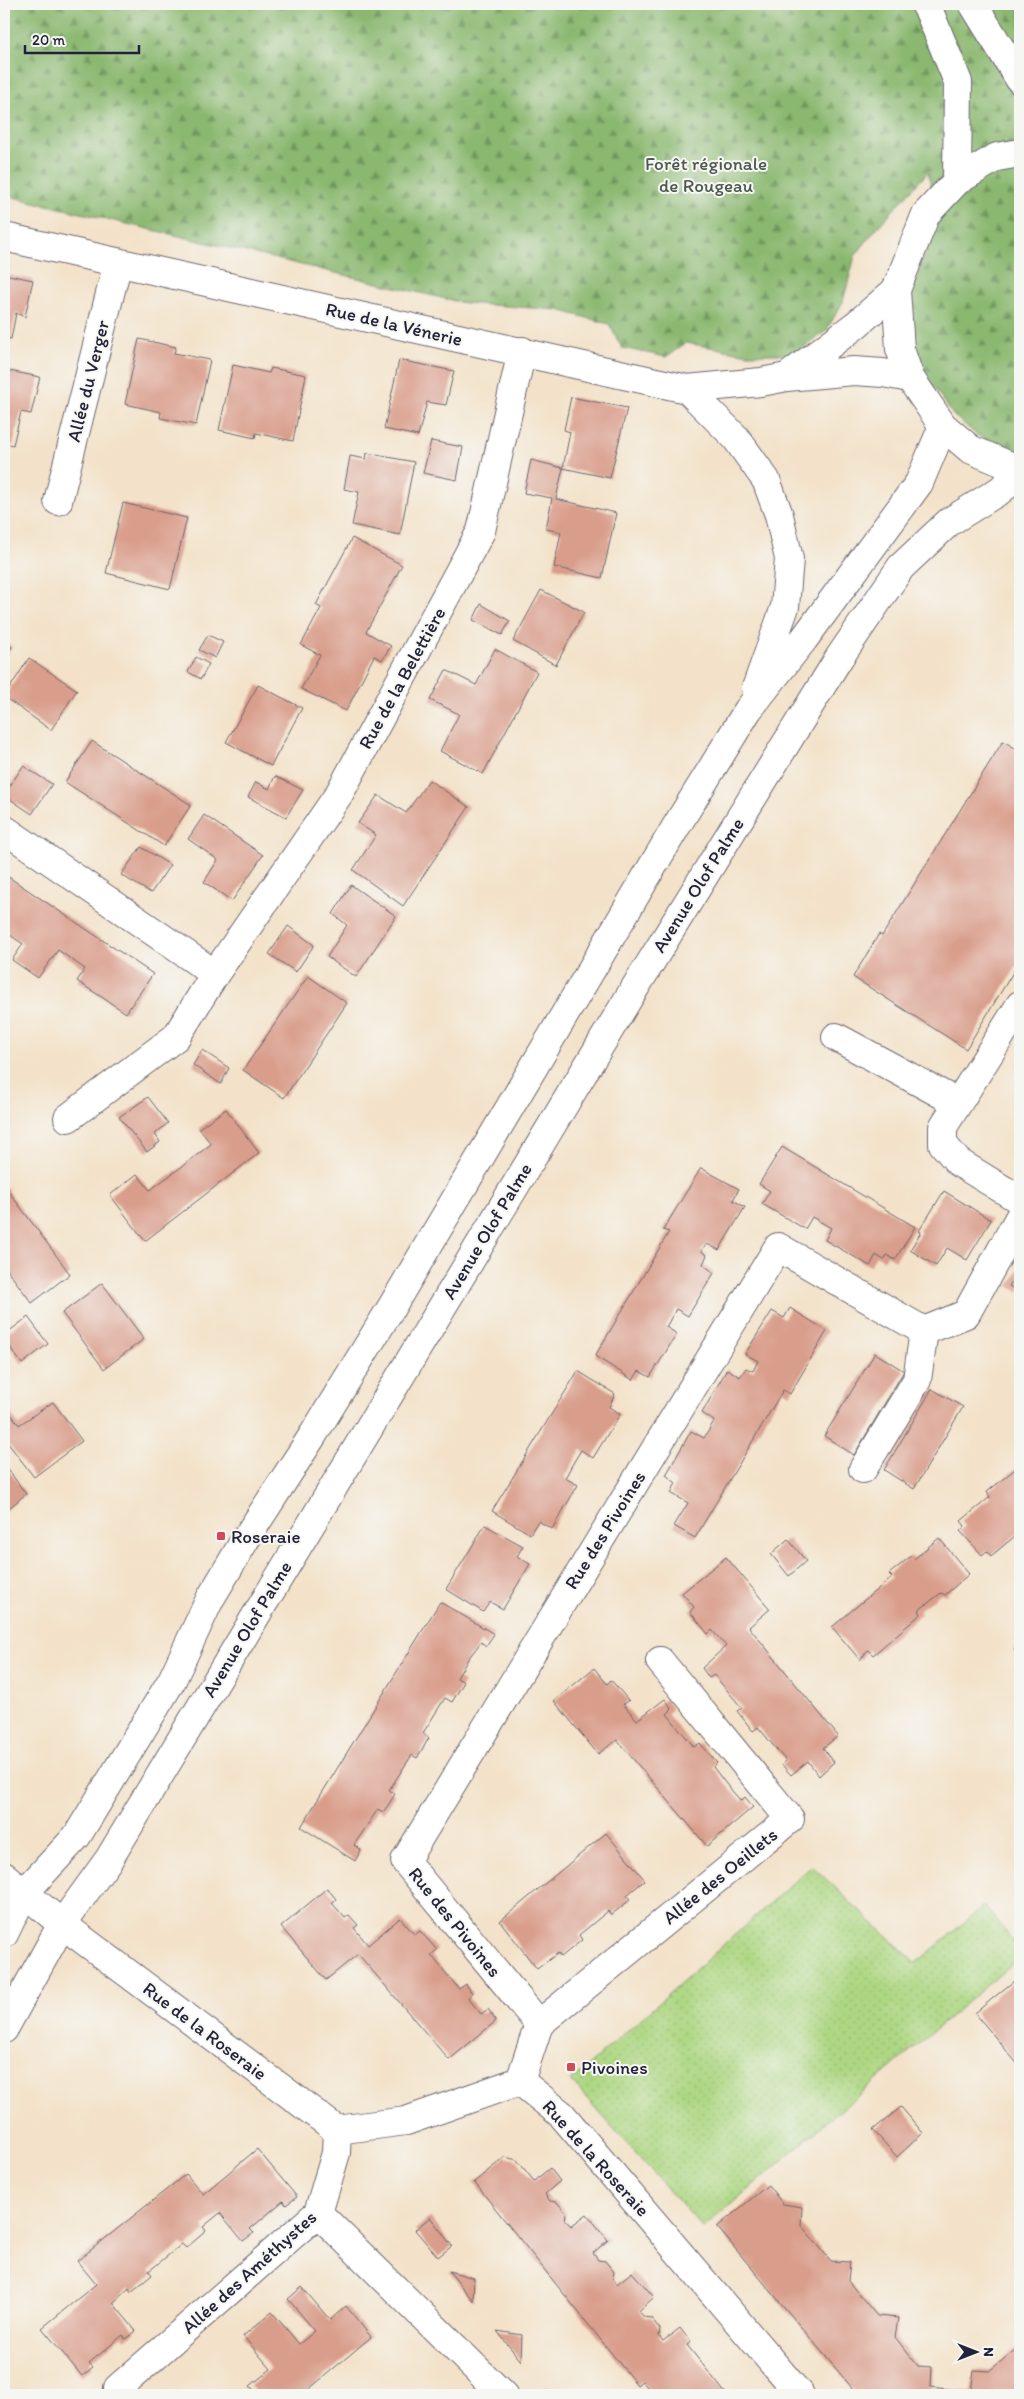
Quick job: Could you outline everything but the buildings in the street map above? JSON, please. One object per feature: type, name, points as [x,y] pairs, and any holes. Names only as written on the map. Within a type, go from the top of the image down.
[{"type":"street","points":[[924,4],[930,11],[958,82],[956,181]]},
{"type":"street","points":[[973,4],[1020,80]]},
{"type":"street","points":[[1020,153],[998,157],[956,181],[926,214],[896,290],[900,348],[910,378],[943,426],[970,449],[1020,470]]},
{"type":"street","name":"Rue de la Vénerie","points":[[4,237],[686,389],[762,382],[787,376],[854,372],[883,373],[910,378]]},
{"type":"street","name":"Allée du Verger","points":[[58,500],[118,262]]},
{"type":"street","name":"Rue de la Vénerie","points":[[787,376],[857,324],[896,290]]},
{"type":"street","name":"Rue de la Belettière","points":[[68,1118],[176,1037],[215,974],[338,794],[481,531],[522,352]]},
{"type":"street","points":[[686,389],[736,438],[766,480],[779,515],[789,559],[785,607],[748,710]]},
{"type":"street","name":"Avenue Olof Palme","points":[[4,1934],[14,1885],[82,1828],[172,1680],[210,1599],[245,1540],[313,1435],[386,1316],[667,842],[748,710],[804,639],[919,483],[943,426]]},
{"type":"street","name":"Avenue Olof Palme","points":[[4,2029],[62,1924],[109,1859],[618,1016],[840,658],[901,567],[949,522],[999,491],[1020,475]]},
{"type":"street","points":[[4,829],[215,974]]},
{"type":"street","points":[[1020,1005],[943,1127],[943,1144],[958,1162],[1020,1200]]},
{"type":"street","points":[[836,1038],[958,1103]]},
{"type":"street","points":[[863,1469],[917,1380],[924,1331],[966,1314],[1020,1216]]},
{"type":"street","name":"Rue des Pivoines","points":[[539,2024],[405,1861],[778,1248],[924,1331]]},
{"type":"street","name":"Allée des Oeillets","points":[[539,2024],[790,1819],[660,1661]]},
{"type":"street","name":"Rue de la Roseraie","points":[[14,1885],[62,1924],[337,2130]]},
{"type":"street","points":[[337,2130],[406,2121],[520,2081],[539,2024]]},
{"type":"street","name":"Rue de la Roseraie","points":[[520,2081],[562,2115],[800,2395]]},
{"type":"street","name":"Allée des Améthystes","points":[[118,2388],[318,2213],[336,2153],[337,2130]]},
{"type":"street","points":[[318,2213],[503,2395]]},
{"type":"green space","name":"Forêt régionale de Rougeau","points":[[4,4],[1020,4],[1020,454],[977,435],[953,415],[923,371],[913,346],[910,295],[938,220],[928,172],[876,229],[855,256],[843,302],[826,331],[794,354],[748,354],[686,343],[666,357],[622,348],[609,324],[558,310],[463,303],[4,195]]},
{"type":"green space","points":[[812,1866],[916,1963],[984,1906],[1020,1949],[1020,1957],[703,2228],[571,2081]]},
{"type":"place","name":"Roseraie","points":[[221,1536]]},
{"type":"place","name":"Pivoines","points":[[571,2067]]}]
